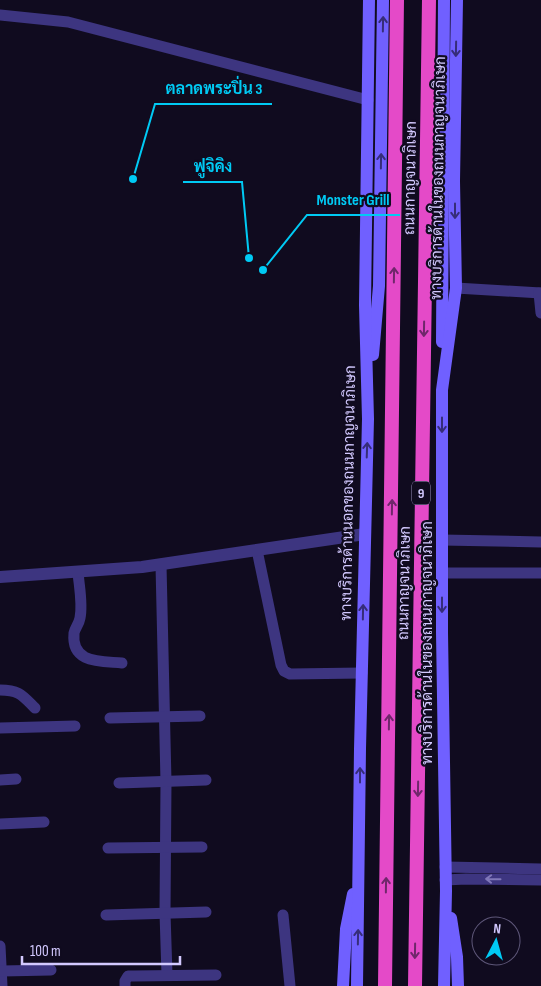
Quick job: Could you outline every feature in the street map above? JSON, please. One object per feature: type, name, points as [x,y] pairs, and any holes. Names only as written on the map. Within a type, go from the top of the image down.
[{"type":"highway","name":"ถนนกาญจนาภิเษก","points":[[385,986],[398,0]]},
{"type":"highway","name":"ถนนกาญจนาภิเษก","points":[[415,986],[429,0]]},
{"type":"main road","name":"ทางบริการด้านนอกของถนนกาญจนาภิเษก","points":[[357,986],[368,419],[365,305],[368,0]]},
{"type":"main road","points":[[368,419],[379,286],[383,0]]},
{"type":"main road","points":[[442,390],[444,0]]},
{"type":"main road","name":"ทางบริการด้านในของถนนกาญจนาภิเษก","points":[[444,986],[446,885],[442,390],[456,288],[454,172],[456,0]]},
{"type":"main road","points":[[343,986],[346,929],[359,864]]},
{"type":"main road","points":[[446,885],[458,957],[458,986]]},
{"type":"street","points":[[0,15],[68,22],[368,100]]},
{"type":"street","points":[[456,288],[540,293],[541,313]]},
{"type":"street","points":[[0,576],[161,565],[365,534]]},
{"type":"street","points":[[442,540],[541,542]]},
{"type":"street","points":[[257,550],[281,665],[284,671],[290,674],[362,673]]},
{"type":"street","points":[[161,565],[163,717],[166,782],[165,913],[167,975]]},
{"type":"street","points":[[78,572],[80,617],[75,630],[76,646],[80,655],[92,660],[122,663]]},
{"type":"street","points":[[442,573],[541,573]]},
{"type":"street","points":[[0,690],[17,691],[35,708]]},
{"type":"street","points":[[110,718],[200,716]]},
{"type":"street","points":[[0,728],[76,726]]},
{"type":"street","points":[[0,780],[16,779]]},
{"type":"street","points":[[119,783],[206,780]]},
{"type":"street","points":[[0,824],[44,822]]},
{"type":"street","points":[[108,848],[202,847]]},
{"type":"street","points":[[445,867],[541,869]]},
{"type":"street","points":[[446,885],[466,879],[541,880]]},
{"type":"street","points":[[106,915],[206,912]]},
{"type":"street","points":[[284,915],[290,986]]},
{"type":"street","points":[[0,946],[2,986]]},
{"type":"street","points":[[2,971],[50,970]]},
{"type":"street","points":[[125,986],[128,976],[216,975]]},
{"type":"place","name":"ตลาดพระปิ่น 3","points":[[133,179]]},
{"type":"place","name":"ฟูจิคิง","points":[[249,258]]},
{"type":"place","name":"Monster Grill","points":[[263,270]]}]
